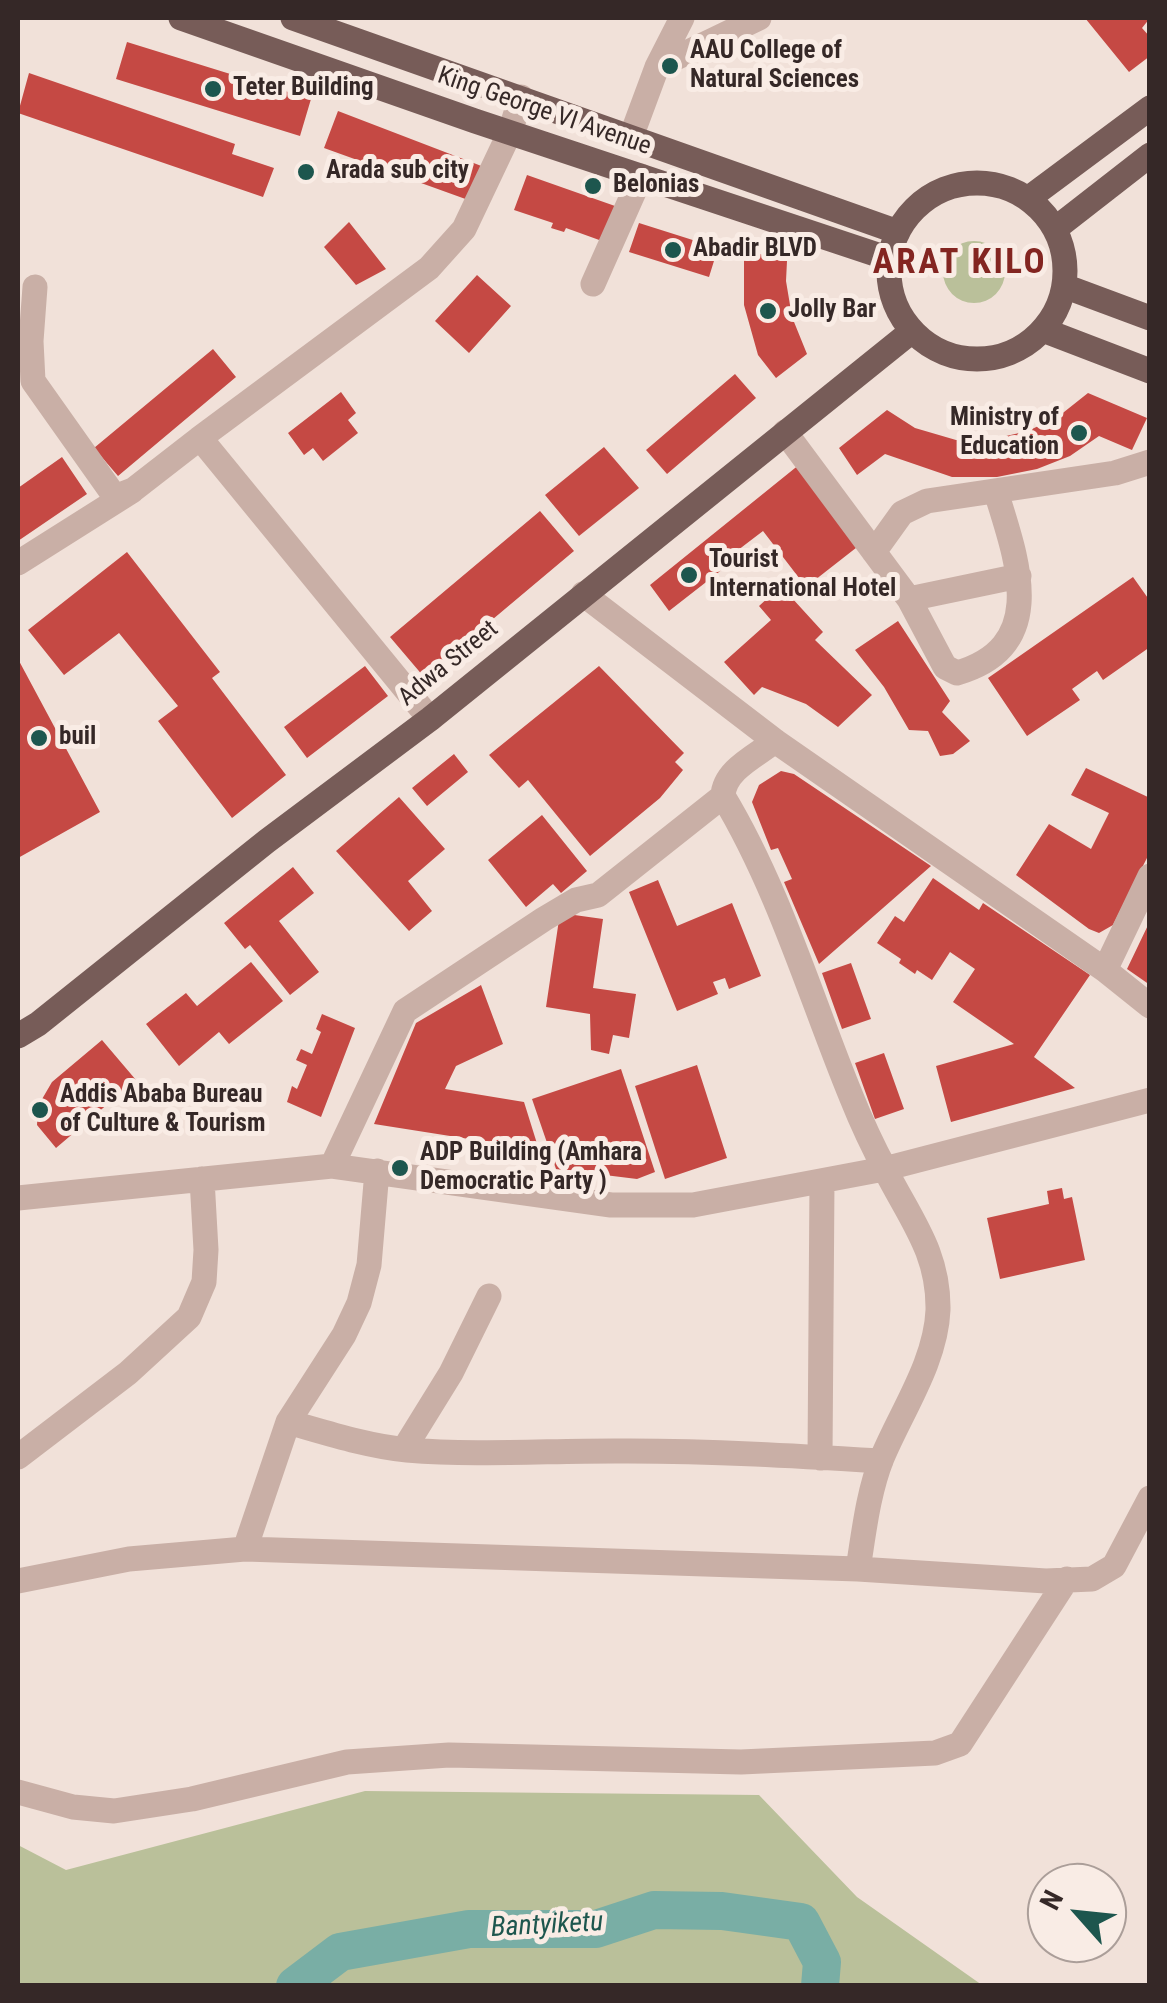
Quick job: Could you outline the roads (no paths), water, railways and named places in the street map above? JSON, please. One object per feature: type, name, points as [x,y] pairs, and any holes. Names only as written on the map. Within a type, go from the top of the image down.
[{"type":"main road","name":"King George VI Avenue","points":[[181,18],[890,258]]},
{"type":"main road","name":"King George VI Avenue","points":[[293,18],[898,232]]},
{"type":"main road","points":[[1028,198],[1150,108]]},
{"type":"main road","points":[[1054,228],[1150,155]]},
{"type":"main road","points":[[984,182],[1010,188],[1028,198],[1054,228],[1064,258],[1064,286],[1043,330],[1006,354],[980,359],[956,357],[932,347],[912,330],[898,309],[890,284],[890,258],[898,232],[911,212],[932,195],[957,185],[984,182]]},
{"type":"main road","points":[[1064,286],[1150,318]]},
{"type":"main road","name":"Adwa Street","points":[[18,1036],[430,719],[912,330]]},
{"type":"main road","points":[[1043,330],[1150,370]]},
{"type":"street","points":[[631,136],[657,68],[682,18]]},
{"type":"street","points":[[657,68],[759,18]]},
{"type":"street","points":[[18,563],[133,490],[429,268],[464,229],[510,132],[521,97]]},
{"type":"street","points":[[594,284],[642,176]]},
{"type":"street","points":[[35,287],[33,381],[113,494],[133,490]]},
{"type":"street","points":[[785,432],[908,599],[944,667],[957,673],[980,666],[1005,644],[1020,608],[1019,576],[996,492]]},
{"type":"street","points":[[200,438],[430,719]]},
{"type":"street","points":[[874,552],[902,513],[926,501],[1115,473],[1150,462]]},
{"type":"street","points":[[908,599],[1019,576]]},
{"type":"street","points":[[583,594],[775,741],[1106,970],[1150,1006]]},
{"type":"street","points":[[775,741],[736,770],[724,784],[723,796],[764,878],[852,1098],[884,1169],[924,1238],[936,1271],[938,1314],[928,1356],[880,1462],[858,1569]]},
{"type":"street","points":[[332,1166],[405,1011],[544,918],[576,900],[598,895],[723,796]]},
{"type":"street","points":[[1106,970],[1150,876]]},
{"type":"street","points":[[18,1198],[332,1166],[611,1204],[693,1205],[884,1169],[1150,1100]]},
{"type":"street","points":[[245,1548],[288,1422],[344,1336],[359,1303],[369,1265],[377,1170]]},
{"type":"street","points":[[18,1457],[128,1373],[189,1317],[204,1282],[202,1178]]},
{"type":"street","points":[[820,1458],[822,1181]]},
{"type":"street","points":[[404,1450],[451,1373],[489,1296]]},
{"type":"street","points":[[288,1422],[404,1450],[474,1454],[535,1450],[719,1452],[880,1462]]},
{"type":"street","points":[[18,1581],[129,1559],[245,1548],[1092,1578],[1114,1566],[1150,1498]]},
{"type":"street","points":[[18,1792],[73,1806],[114,1811],[192,1799],[347,1762],[449,1755],[741,1762],[936,1753],[960,1744],[1067,1579]]},
{"type":"waterway","name":"Bantyiketu","points":[[295,1986],[340,1952],[469,1929],[596,1929],[654,1910],[722,1911],[801,1922],[822,1962],[820,1986]]},
{"type":"place","name":"AAU College of Natural Sciences","points":[[670,66]]},
{"type":"place","name":"Teter Building","points":[[213,89]]},
{"type":"place","name":"Arada sub city","points":[[306,172]]},
{"type":"place","name":"Belonias","points":[[593,186]]},
{"type":"place","name":"Abadir BLVD","points":[[673,250]]},
{"type":"place","name":"Jolly Bar","points":[[768,311]]},
{"type":"place","name":"Ministry of Education","points":[[1079,433]]},
{"type":"place","name":"Tourist International Hotel","points":[[689,575]]},
{"type":"place","name":"buil","points":[[39,738]]},
{"type":"place","name":"Addis Ababa Bureau of Culture & Tourism","points":[[40,1110]]},
{"type":"place","name":"ADP Building (Amhara Democratic Party )","points":[[400,1168]]},
{"type":"district","name":"ARAT KILO","points":[[960,264]]}]
